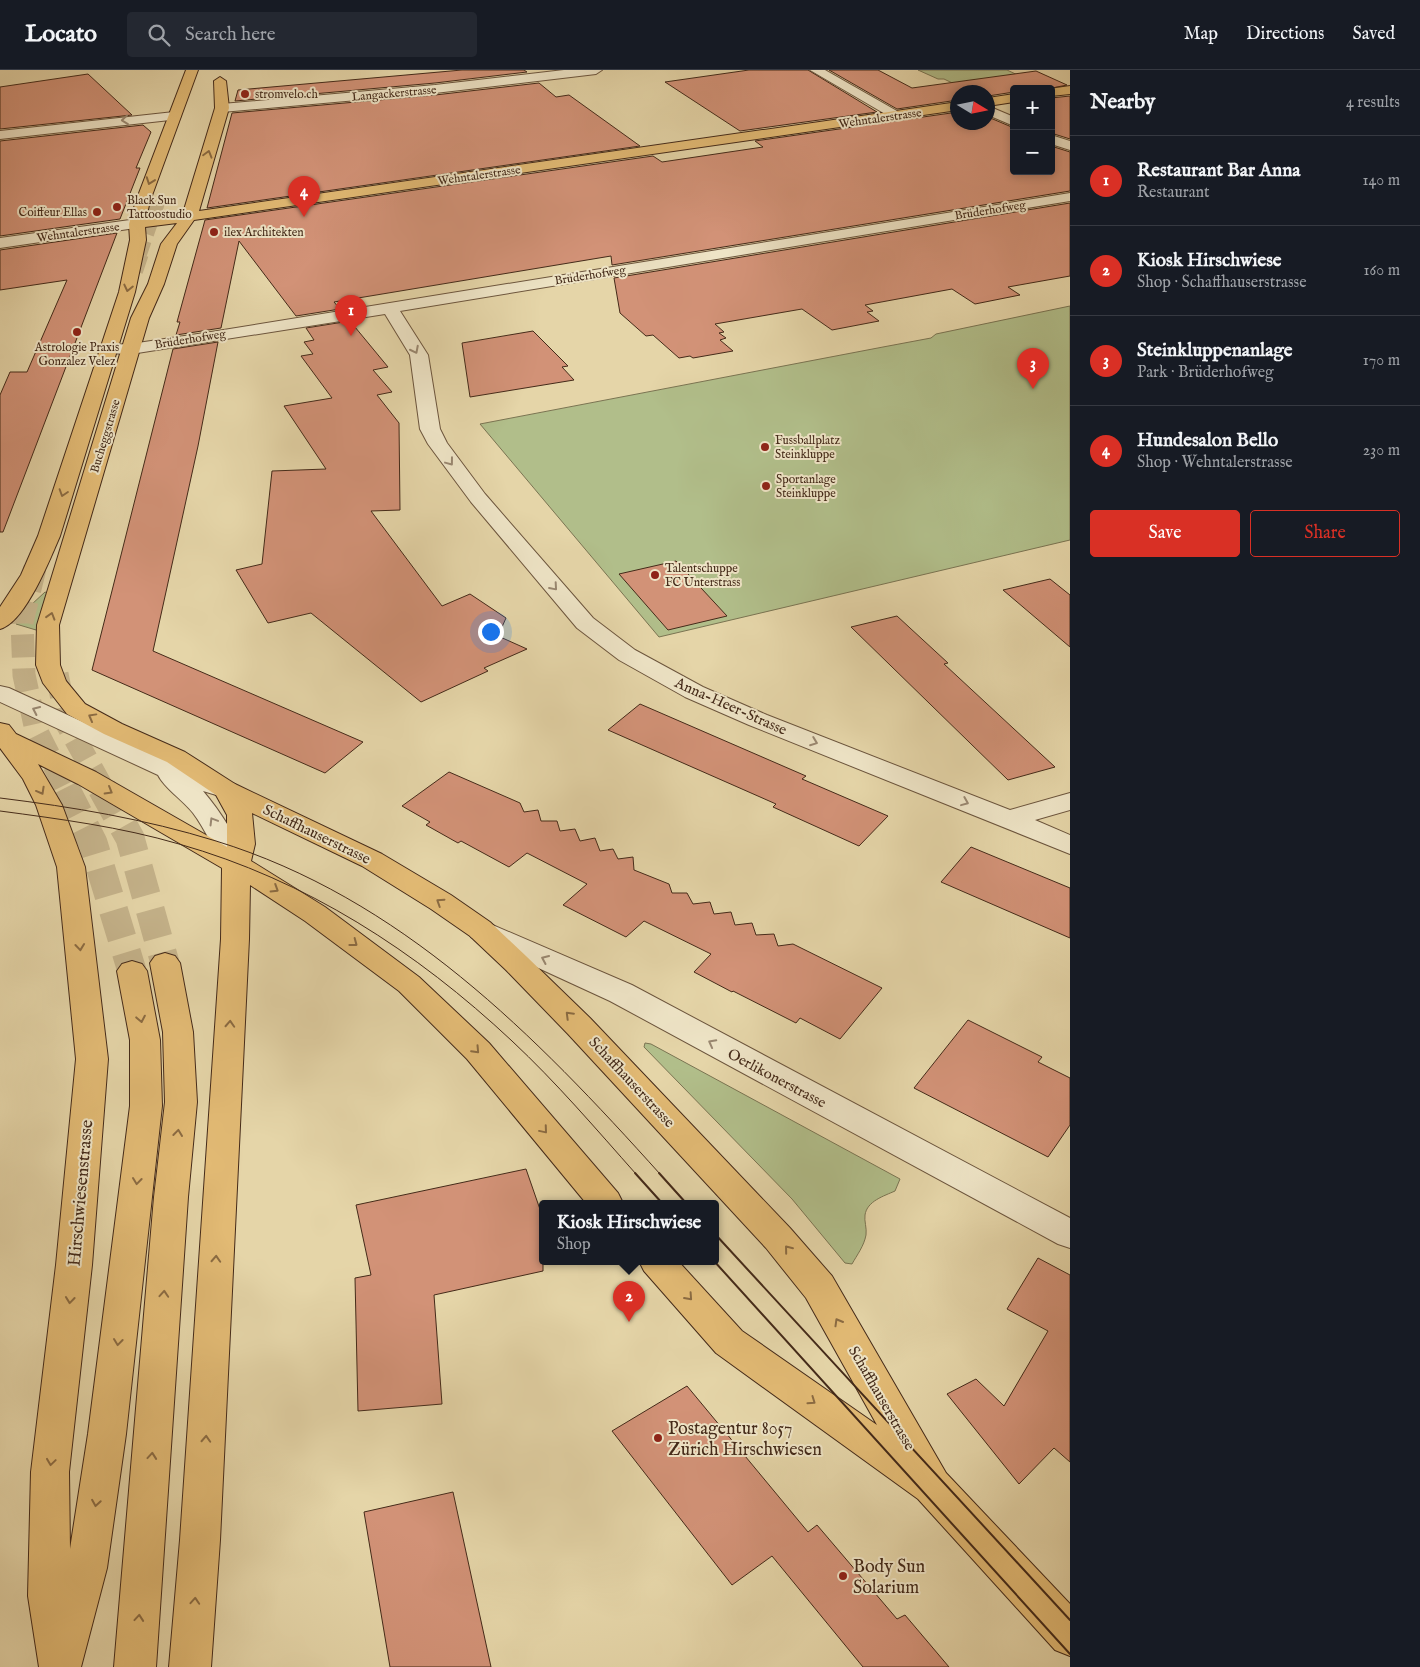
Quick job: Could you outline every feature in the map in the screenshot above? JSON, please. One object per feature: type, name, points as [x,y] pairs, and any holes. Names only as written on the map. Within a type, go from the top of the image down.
[{"type":"main road","name":"Bucheggstrasse","points":[[0,622],[14,605],[32,575],[49,536],[127,292],[138,240],[137,224],[144,197],[192,70]]},
{"type":"main road","points":[[163,188],[186,112],[204,70]]},
{"type":"main road","points":[[222,75],[222,108]]},
{"type":"main road","points":[[207,104],[222,75]]},
{"type":"main road","points":[[1055,92],[1070,90]]},
{"type":"main road","points":[[995,101],[1010,99]]},
{"type":"main road","name":"Wehntalerstrasse","points":[[137,224],[950,107]]},
{"type":"main road","name":"Bucheggstrasse","points":[[48,664],[48,626],[140,318],[156,284],[170,244],[189,217],[222,108]]},
{"type":"main road","name":"Schaffhauserstrasse","points":[[48,664],[55,683],[76,709],[113,729],[176,757],[226,790],[372,860],[441,902],[480,930],[579,1026],[778,1238],[813,1280],[932,1486]]},
{"type":"main road","points":[[1,734],[87,778],[236,864],[315,914],[408,984],[478,1051],[603,1200]]},
{"type":"main road","name":"Hirschwiesenstrasse","points":[[1,734],[34,778],[49,805],[71,867],[92,1059],[73,1274],[50,1472],[50,1596],[60,1667]]},
{"type":"main road","points":[[190,1667],[200,1530],[235,939],[236,864],[241,844],[240,815],[226,790]]},
{"type":"main road","points":[[60,1667],[87,1568],[107,1434],[146,1106],[145,1040],[149,967],[178,1032],[181,1102],[170,1197],[157,1396],[135,1667]]},
{"type":"main road","name":"Schaffhauserstrasse","points":[[660,1265],[729,1342],[932,1486],[1070,1635]]},
{"type":"street","name":"Langackerstrasse","points":[[222,108],[435,89],[596,70]]},
{"type":"street","points":[[816,70],[897,115]]},
{"type":"street","points":[[995,113],[1010,120]]},
{"type":"street","points":[[0,135],[174,116]]},
{"type":"street","points":[[1055,140],[1070,146]]},
{"type":"street","name":"Brüderhofweg","points":[[110,349],[131,348],[390,308],[1070,197]]},
{"type":"street","name":"Wehntalerstrasse","points":[[0,243],[137,224]]},
{"type":"street","name":"Anna-Heer-Strasse","points":[[390,308],[419,355],[430,429],[438,444],[478,498],[585,623],[628,654],[694,692],[758,720],[1070,845]]},
{"type":"street","name":"Schaffhauserstrasse","points":[[0,693],[160,767],[226,790]]},
{"type":"street","points":[[160,767],[190,791],[204,807],[236,864]]},
{"type":"street","points":[[1009,819],[1070,801]]},
{"type":"street","name":"Oerlikonerstrasse","points":[[480,930],[621,993],[1070,1234]]},
{"type":"green space","points":[[918,70],[1007,70],[1039,85],[1010,85],[1010,90],[995,92],[995,85],[956,85],[944,79],[938,79]]},
{"type":"green space","name":"Sportanlage Steinkluppe","points":[[1070,306],[1070,540],[659,637],[480,424],[931,338],[936,334]]},
{"type":"green space","points":[[45,592],[48,593],[36,630],[16,624],[31,605]]},
{"type":"green space","points":[[645,1043],[651,1044],[900,1179],[895,1191],[872,1203],[866,1210],[865,1239],[852,1264],[845,1263],[792,1199],[644,1047]]},
{"type":"building","points":[[462,70],[524,70],[527,72],[435,83],[235,101],[238,90]]},
{"type":"building","points":[[749,70],[808,70],[877,112],[740,131],[665,82]]},
{"type":"building","points":[[829,70],[878,70],[912,88],[1036,71],[1067,85],[1055,87],[1055,85],[1010,85],[1010,93],[995,95],[995,85],[950,85],[950,101],[897,109]]},
{"type":"building","points":[[88,74],[132,115],[0,129],[0,87]]},
{"type":"building","points":[[539,83],[556,97],[569,95],[640,146],[207,208],[232,113],[435,95]]},
{"type":"building","points":[[1070,96],[1070,139],[1055,134],[1055,98]]},
{"type":"building","points":[[950,113],[950,130],[995,130],[995,120],[1010,126],[1010,175],[1055,175],[1055,147],[1070,152],[1070,191],[612,265],[611,256],[334,302],[340,309],[296,316],[239,241],[221,328],[176,335],[180,322],[177,322],[205,220],[653,156],[662,162],[763,147],[755,141]]},
{"type":"building","points":[[143,125],[151,132],[136,168],[140,168],[120,219],[0,236],[0,141]]},
{"type":"building","points":[[1070,203],[1070,276],[1008,287],[1020,295],[975,304],[952,289],[865,305],[873,311],[867,312],[879,321],[832,330],[802,309],[715,324],[724,332],[719,333],[726,338],[720,340],[733,351],[693,358],[690,356],[679,358],[653,335],[646,336],[620,313],[614,278]]},
{"type":"building","points":[[117,233],[3,532],[0,532],[0,395],[10,372],[27,372],[67,280],[0,290],[0,250]]},
{"type":"building","points":[[350,321],[388,367],[373,370],[392,392],[377,395],[399,423],[400,510],[371,511],[442,606],[470,594],[506,618],[498,636],[527,649],[484,668],[488,671],[421,702],[311,613],[268,623],[236,570],[262,564],[272,471],[326,469],[284,406],[332,398],[301,356],[313,354],[304,342],[314,340],[306,328]]},
{"type":"building","points":[[533,331],[568,366],[562,367],[574,380],[470,397],[462,343]]},
{"type":"building","points":[[218,342],[198,446],[153,651],[363,742],[325,773],[92,670],[173,349]]},
{"type":"building","points":[[676,561],[727,616],[668,630],[619,574]]},
{"type":"building","points":[[1050,579],[1070,595],[1070,647],[1003,590]]},
{"type":"building","points":[[897,616],[948,663],[944,664],[1055,767],[1008,780],[851,627]]},
{"type":"building","points":[[640,704],[806,776],[802,779],[888,816],[859,846],[773,807],[776,804],[608,730]]},
{"type":"building","points":[[449,772],[520,803],[524,812],[538,810],[541,821],[557,821],[560,831],[575,829],[580,841],[595,838],[600,851],[613,849],[618,859],[633,857],[634,870],[669,884],[672,893],[687,893],[693,904],[710,902],[714,914],[731,912],[735,925],[752,923],[756,935],[774,934],[778,946],[793,944],[882,988],[840,1039],[800,1018],[796,1023],[732,992],[694,972],[711,954],[644,921],[626,937],[563,905],[587,884],[527,853],[509,867],[461,841],[458,843],[426,825],[430,822],[402,806]]},
{"type":"building","points":[[971,847],[1070,888],[1070,938],[941,882]]},
{"type":"building","points":[[968,1020],[1042,1057],[1038,1062],[1070,1078],[1070,1125],[1048,1157],[914,1088]]},
{"type":"building","points":[[526,1169],[539,1206],[539,1265],[543,1265],[543,1271],[434,1295],[442,1404],[358,1411],[355,1278],[371,1275],[356,1205]]},
{"type":"building","points":[[1038,1258],[1070,1275],[1070,1462],[1054,1448],[1019,1484],[947,1394],[976,1379],[1004,1406],[1048,1331],[1007,1309]]},
{"type":"building","points":[[687,1386],[808,1532],[817,1525],[897,1619],[905,1615],[949,1667],[863,1667],[772,1556],[732,1585],[612,1431]]},
{"type":"building","points":[[453,1492],[491,1667],[390,1667],[364,1512]]},
{"type":"tunnel","points":[[140,254],[160,197]]},
{"type":"tunnel","points":[[134,271],[140,253]]},
{"type":"tunnel","points":[[35,568],[22,622],[24,675],[36,730],[66,789]]},
{"type":"tunnel","points":[[57,674],[67,724],[103,789]]},
{"type":"tunnel","points":[[65,788],[93,843],[132,971]]},
{"type":"tunnel","points":[[102,788],[130,838],[165,963]]},
{"type":"tram line","points":[[0,798],[55,805],[163,826],[189,833],[283,866],[346,898],[405,935],[460,977],[513,1023],[564,1071],[660,1174]]},
{"type":"tram line","points":[[0,811],[113,828],[179,844],[226,859],[271,877],[315,898],[357,922],[398,949],[475,1008],[512,1041],[560,1089],[636,1174]]},
{"type":"tram line","points":[[635,1173],[659,1200]]},
{"type":"tram line","points":[[659,1173],[683,1200]]},
{"type":"tram line","points":[[719,1238],[1070,1620]]},
{"type":"tram line","points":[[718,1265],[1070,1654]]},
{"type":"place","name":"stromvelo.ch","points":[[245,94]]},
{"type":"place","name":"Black Sun Tattoostudio","points":[[117,207]]},
{"type":"place","name":"Coiffeur Ellas","points":[[97,212]]},
{"type":"place","name":"Hundesalon Bello","points":[[304,217]]},
{"type":"place","name":"ilex Architekten","points":[[214,232]]},
{"type":"place","name":"Astrologie Praxis Gonzalez Velez","points":[[77,332]]},
{"type":"place","name":"Restaurant Bar Anna","points":[[351,336]]},
{"type":"place","name":"Steinkluppenanlage","points":[[1033,389]]},
{"type":"place","name":"Fussballplatz Steinkluppe","points":[[765,447]]},
{"type":"place","name":"Sportanlage Steinkluppe","points":[[766,486]]},
{"type":"place","name":"Talentschuppe FC Unterstrass","points":[[655,575]]},
{"type":"place","name":"Kiosk Hirschwiese","points":[[629,1322]]},
{"type":"place","name":"Postagentur 8057 Zürich Hirschwiesen","points":[[658,1438]]},
{"type":"place","name":"Body Sun Solarium","points":[[843,1576]]}]
